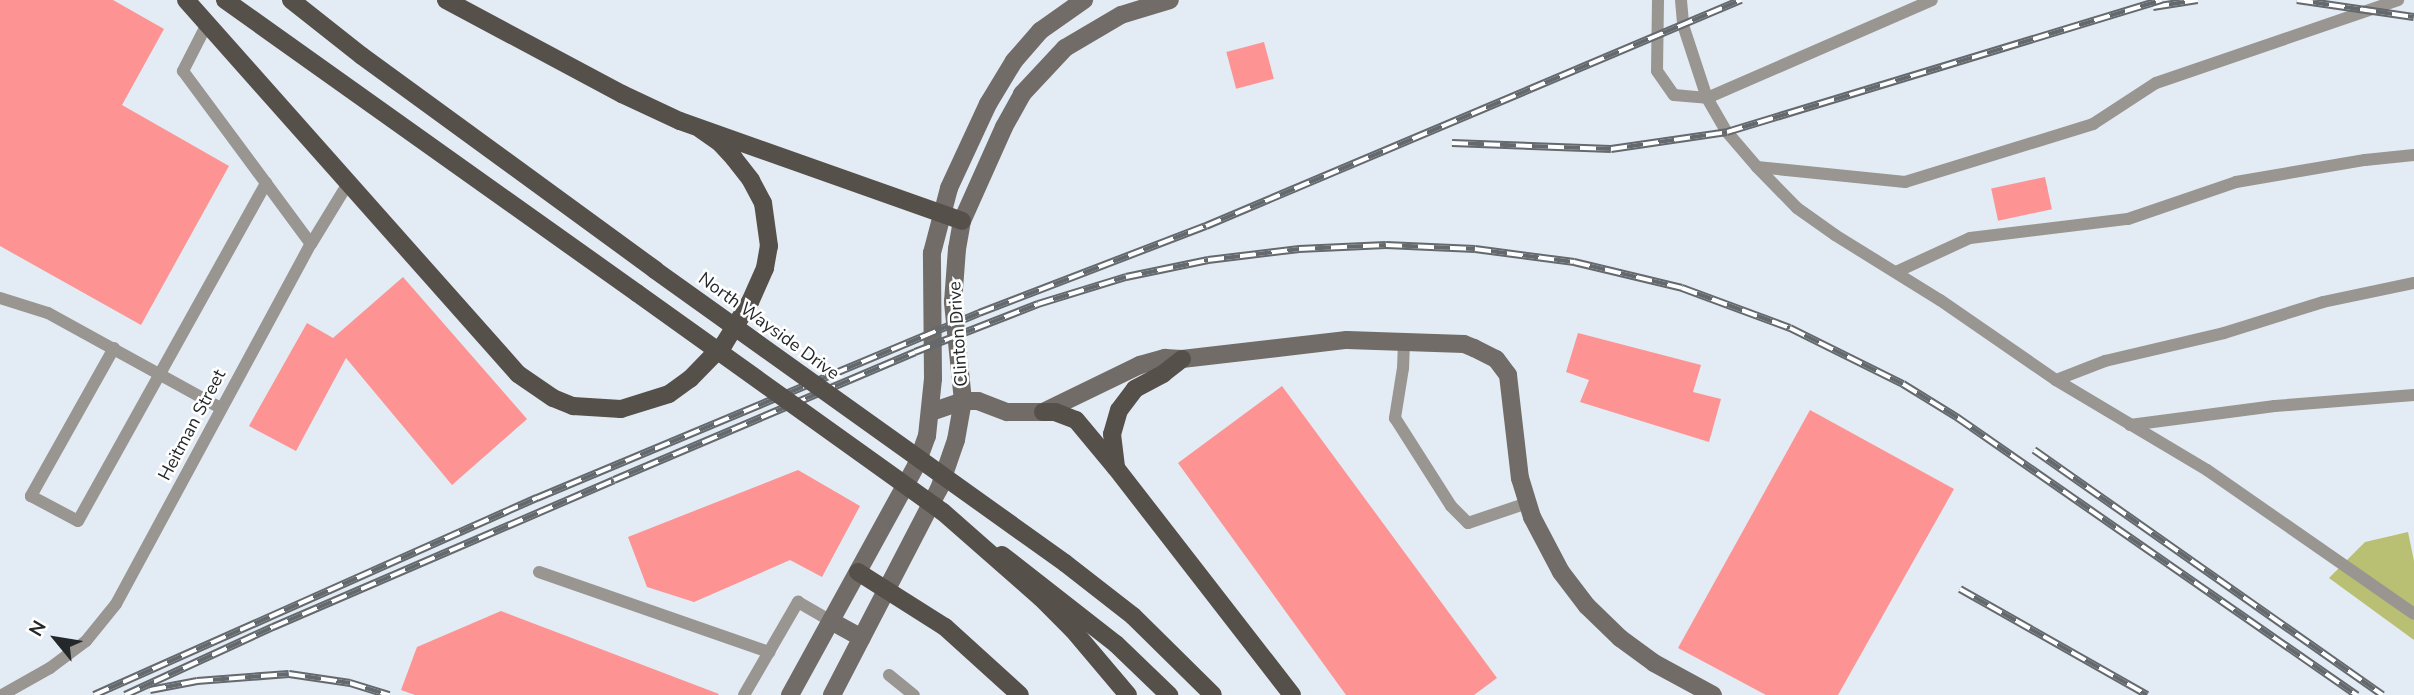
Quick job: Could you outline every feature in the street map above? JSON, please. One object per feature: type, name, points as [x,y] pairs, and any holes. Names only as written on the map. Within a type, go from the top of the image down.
[{"type":"main road","points":[[186,0],[347,185],[518,374],[553,398],[573,406],[621,408],[669,394],[699,371],[724,344],[750,302],[765,268],[769,246],[763,204],[751,180],[734,158],[700,129]]},
{"type":"main road","points":[[225,0],[943,512],[1044,593],[1116,644],[1169,695]]},
{"type":"main road","name":"North Wayside Drive","points":[[291,0],[371,64],[655,271],[1065,563],[1133,616],[1213,695]]},
{"type":"main road","points":[[446,0],[622,94],[700,129],[962,221]]},
{"type":"main road","name":"Clinton Drive","points":[[790,695],[916,466],[931,412],[930,278],[940,214],[975,130],[1014,61],[1040,31],[1084,0]]},
{"type":"main road","name":"Clinton Drive","points":[[832,695],[939,489],[956,440],[963,401],[953,302],[957,249],[962,221],[1014,107],[1048,64],[1065,48],[1104,22],[1170,0]]},
{"type":"main road","points":[[1043,412],[1140,365],[1165,358],[1182,359],[1318,341],[1464,344],[1486,352],[1502,366],[1511,384],[1513,439],[1527,503],[1550,557],[1587,606],[1638,652],[1713,695]]},
{"type":"main road","points":[[1116,468],[1112,434],[1119,410],[1135,389],[1163,374],[1182,359]]},
{"type":"main road","points":[[931,412],[963,401],[978,401],[1007,412],[1055,412],[1076,420],[1292,695]]},
{"type":"main road","points":[[858,572],[944,627],[1020,695]]},
{"type":"main road","points":[[1044,593],[1128,695]]},
{"type":"main road","points":[[831,621],[862,638]]},
{"type":"lane","points":[[1658,0],[1657,71],[1674,95],[1707,97],[1932,0]]},
{"type":"lane","points":[[1681,0],[1683,25],[1707,97],[1727,132],[1797,208],[2056,380],[2207,470],[2414,614]]},
{"type":"lane","points":[[1757,167],[1905,182],[2093,124],[2156,83],[2398,0]]},
{"type":"lane","points":[[207,24],[183,71],[311,244]]},
{"type":"lane","points":[[1896,272],[1970,238],[2128,219],[2236,182],[2365,160],[2414,155]]},
{"type":"lane","points":[[114,348],[31,496],[78,522],[266,183]]},
{"type":"lane","name":"Heitman Street","points":[[2,695],[50,668],[86,641],[116,604],[311,244],[347,185]]},
{"type":"lane","points":[[2056,380],[2105,361],[2224,333],[2323,302],[2414,283]]},
{"type":"lane","points":[[0,298],[48,313],[221,408]]},
{"type":"lane","points":[[1404,341],[1403,368],[1395,418],[1451,506],[1468,523],[1527,503]]},
{"type":"lane","points":[[2130,425],[2275,406],[2414,395]]},
{"type":"lane","points":[[539,572],[769,652]]},
{"type":"lane","points":[[744,695],[798,602],[831,621]]},
{"type":"lane","points":[[889,675],[914,695]]},
{"type":"green space","points":[[2408,532],[2414,561],[2414,640],[2329,578],[2365,542]]},
{"type":"building","points":[[0,0],[113,0],[164,29],[122,105],[229,166],[141,325],[0,246]]},
{"type":"building","points":[[1264,42],[1274,79],[1236,89],[1226,52]]},
{"type":"building","points":[[2045,177],[2052,209],[1998,221],[1991,188]]},
{"type":"building","points":[[403,277],[527,419],[452,485],[346,358],[296,451],[249,426],[307,323],[333,338]]},
{"type":"building","points":[[1578,333],[1701,365],[1693,392],[1721,399],[1709,442],[1580,402],[1589,380],[1566,372]]},
{"type":"building","points":[[1282,386],[1497,678],[1474,695],[1346,695],[1178,463]]},
{"type":"building","points":[[1810,410],[1954,489],[1838,695],[1766,695],[1678,648]]},
{"type":"building","points":[[798,470],[860,506],[822,577],[790,560],[694,602],[647,587],[628,537]]},
{"type":"building","points":[[501,611],[719,694],[415,695],[401,690],[417,647]]},
{"type":"railway","points":[[94,695],[537,498],[979,313],[1206,226],[1741,0]]},
{"type":"railway","points":[[1452,143],[1611,149],[1727,132],[2161,0]]},
{"type":"railway","points":[[2153,7],[2197,0]]},
{"type":"railway","points":[[2297,0],[2414,17]]},
{"type":"railway","points":[[125,695],[273,627],[614,480],[915,352],[1038,304],[1126,277],[1208,260],[1299,249],[1386,245],[1475,249],[1574,262],[1682,288],[1790,328],[1903,384],[1958,418],[2357,695]]},
{"type":"railway","points":[[2034,450],[2383,695]]},
{"type":"railway","points":[[1960,589],[2147,695]]},
{"type":"railway","points":[[150,690],[197,681],[289,674],[350,683],[389,695]]}]
